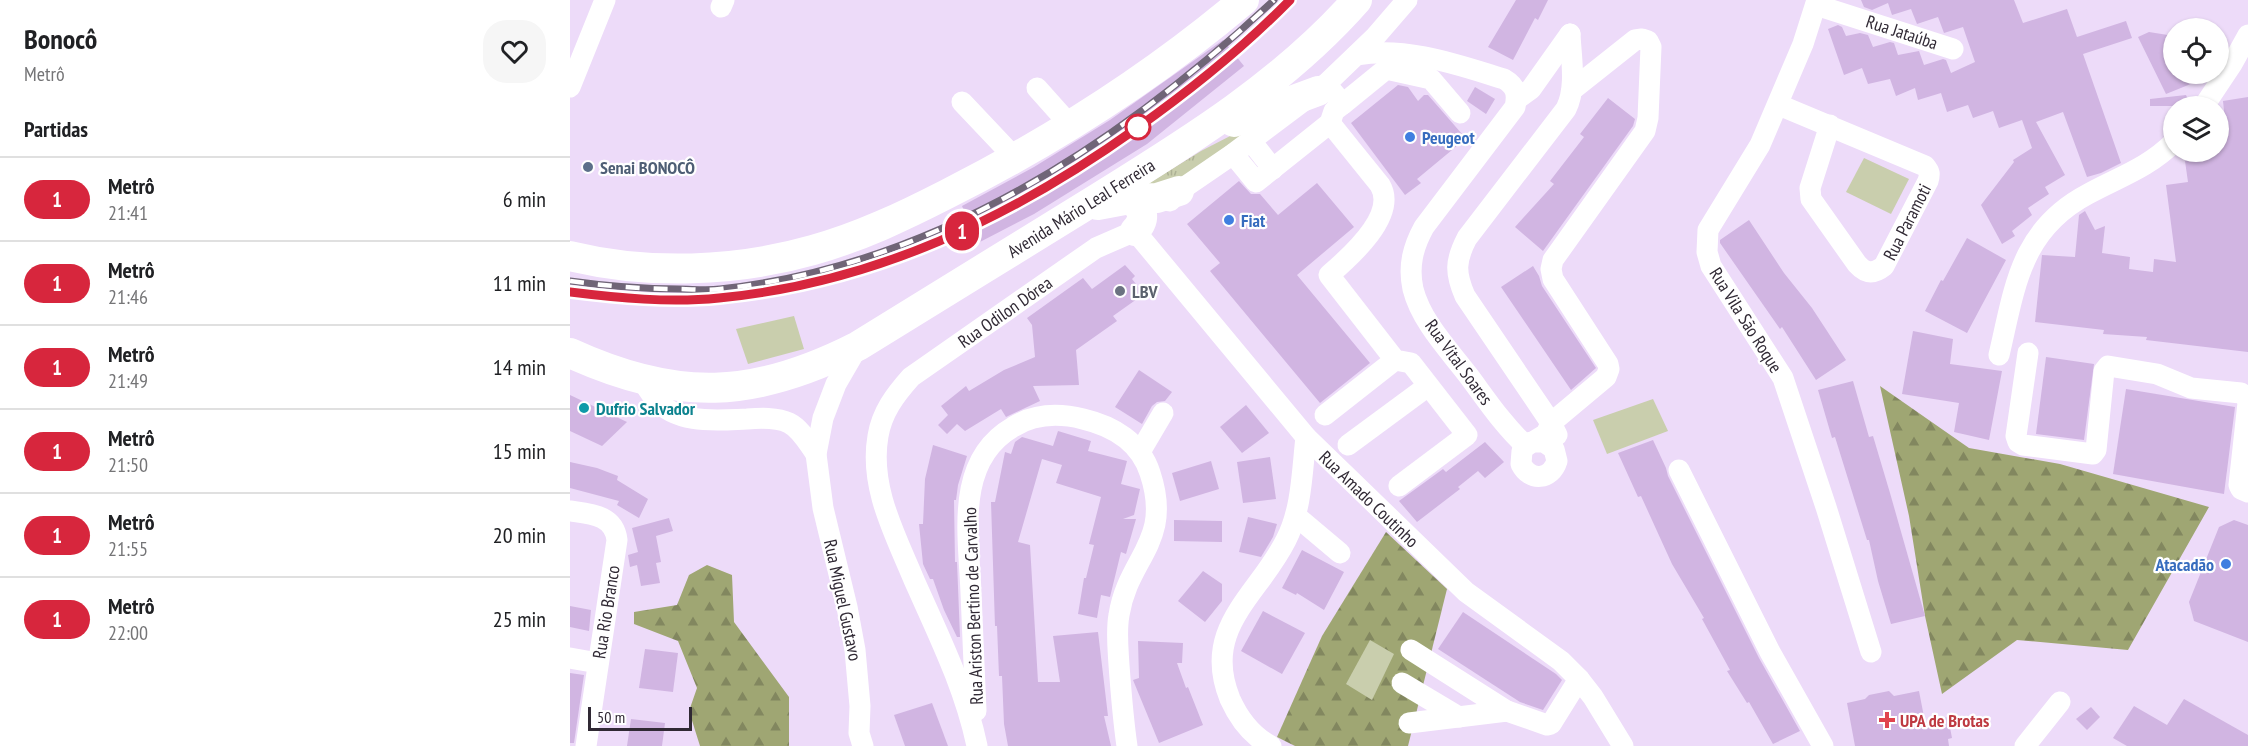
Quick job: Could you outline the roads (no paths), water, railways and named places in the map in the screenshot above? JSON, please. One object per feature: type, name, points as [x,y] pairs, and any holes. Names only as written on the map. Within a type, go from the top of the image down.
[{"type":"highway","points":[[570,256],[620,265],[674,268],[723,266],[813,250],[875,228],[1014,158],[1070,126],[1181,49],[1244,0]]},
{"type":"highway","name":"Avenida Mário Leal Ferreira","points":[[570,353],[642,380],[679,386],[712,388],[746,386],[778,380],[806,370],[858,346],[1190,141],[1272,80],[1316,43],[1357,0]]},
{"type":"highway","points":[[1190,141],[1254,114],[1329,93]]},
{"type":"highway","points":[[1081,209],[1130,199],[1157,198],[1179,191]]},
{"type":"highway","points":[[1130,199],[1141,209],[1142,213],[1141,223],[1135,231]]},
{"type":"street","points":[[570,87],[605,0]]},
{"type":"street","name":"Rua Odilon Dórea","points":[[977,744],[965,698],[883,507],[876,470],[878,435],[890,401],[911,377],[1096,248],[1135,231],[1151,220],[1179,191],[1251,141],[1329,93],[1357,55],[1407,0]]},
{"type":"street","name":"Rua Jataúba","points":[[1816,3],[1953,49]]},
{"type":"street","name":"Rua Vila São Roque","points":[[1816,3],[1779,105],[1760,145],[1708,230],[1707,252],[1711,266],[1783,378],[1823,497],[1870,652]]},
{"type":"street","points":[[1389,22],[1395,44],[1412,54]]},
{"type":"street","name":"Rua Vital Soares","points":[[1529,444],[1507,427],[1429,323],[1413,290],[1412,257],[1416,241],[1425,227],[1509,115],[1517,99],[1531,89],[1570,34],[1572,90]]},
{"type":"street","points":[[2211,96],[2248,35]]},
{"type":"street","points":[[1551,423],[1465,296],[1456,273],[1461,249],[1566,109],[1572,90],[1635,40],[1642,39],[1648,41],[1651,47],[1646,130],[1553,260],[1551,269],[1553,279],[1609,369],[1606,376],[1551,423],[1546,434],[1522,451],[1521,464],[1528,474],[1547,475],[1552,472],[1557,461],[1557,437],[1551,423]]},
{"type":"street","points":[[1357,55],[1371,52],[1412,54],[1504,79],[1512,83],[1517,99]]},
{"type":"street","points":[[1233,153],[1256,182],[1330,123],[1334,111],[1329,93],[1386,69],[1431,79],[1460,113]]},
{"type":"street","points":[[1037,88],[1070,126]]},
{"type":"street","points":[[963,102],[1014,158]]},
{"type":"street","name":"Rua Paramoti","points":[[1779,105],[1830,126],[1925,166],[1930,174],[1884,266],[1878,271],[1870,273],[1862,270],[1811,200],[1810,188],[1830,126]]},
{"type":"street","points":[[1330,123],[1380,184],[1385,192],[1386,204],[1368,236],[1355,252],[1329,275],[1395,360],[1411,363],[1467,435],[1399,486]]},
{"type":"street","points":[[1251,141],[1273,169]]},
{"type":"street","points":[[1999,355],[2022,267],[2032,243],[2043,228],[2064,209],[2086,195],[2150,163],[2163,152]]},
{"type":"street","name":"Rua Amado Coutinho","points":[[1135,231],[1306,437],[1466,592],[1562,661],[1579,679],[1623,746]]},
{"type":"street","points":[[816,454],[823,418],[836,384],[858,346]]},
{"type":"street","points":[[2028,353],[2016,436],[2018,442],[2023,445],[2093,454],[2096,450],[2104,371],[2108,366],[2142,370],[2191,388],[2241,393],[2246,397],[2248,403],[2239,485],[2241,489],[2248,492]]},
{"type":"street","points":[[1325,415],[1395,360]]},
{"type":"street","points":[[642,380],[656,401],[673,413],[688,418],[715,420],[757,418],[789,423],[801,432],[816,454]]},
{"type":"street","points":[[1348,445],[1428,386]]},
{"type":"street","points":[[1140,452],[1163,413]]},
{"type":"street","name":"Rua Ariston Bertino de Carvalho","points":[[977,744],[969,510],[974,474],[983,454],[994,440],[1016,424],[1034,417],[1054,415],[1074,416],[1115,429],[1140,452],[1153,483],[1156,520],[1152,539],[1127,587],[1117,627],[1127,746]]},
{"type":"street","points":[[1271,746],[1260,740],[1245,725],[1233,706],[1225,686],[1222,648],[1227,630],[1236,613],[1278,554],[1296,516],[1306,437]]},
{"type":"street","points":[[1529,444],[1544,442],[1549,444],[1556,455]]},
{"type":"street","name":"Rua Miguel Gustavo","points":[[816,454],[823,508],[855,650],[860,696],[860,742]]},
{"type":"street","points":[[1679,470],[1770,652],[1823,746]]},
{"type":"street","name":"Rua Rio Branco","points":[[570,511],[608,521],[616,530],[617,540],[586,746]]},
{"type":"street","points":[[1296,516],[1340,553]]},
{"type":"street","points":[[1411,650],[1507,711],[1549,725],[1579,679]]},
{"type":"street","points":[[570,658],[598,663]]},
{"type":"street","points":[[1402,683],[1458,717]]},
{"type":"street","points":[[2025,746],[2060,702]]},
{"type":"street","points":[[1408,723],[1507,711]]},
{"type":"railway","points":[[570,281],[638,288],[720,289],[799,276],[875,254],[949,225],[1020,190],[1087,149],[1153,103],[1215,53],[1274,0]]},
{"type":"railway","points":[[570,292],[626,298],[682,300],[719,298],[777,290],[833,278],[939,241],[990,217],[1089,161],[1178,98],[1254,34],[1290,0]]},
{"type":"metro line","name":"1","points":[[570,292],[644,299],[717,299],[790,289],[860,270],[930,246],[991,219],[1092,160],[1165,108],[1230,57],[1290,0]]},
{"type":"place","name":"Peugeot","points":[[1410,137]]},
{"type":"place","name":"Senai BONOCÔ","points":[[588,167]]},
{"type":"place","name":"Fiat","points":[[1229,220]]},
{"type":"place","name":"LBV","points":[[1120,291]]},
{"type":"place","name":"Dufrio Salvador","points":[[584,408]]},
{"type":"place","name":"Atacadão","points":[[2226,564]]},
{"type":"place","name":"UPA de Brotas","points":[[1887,720]]}]
